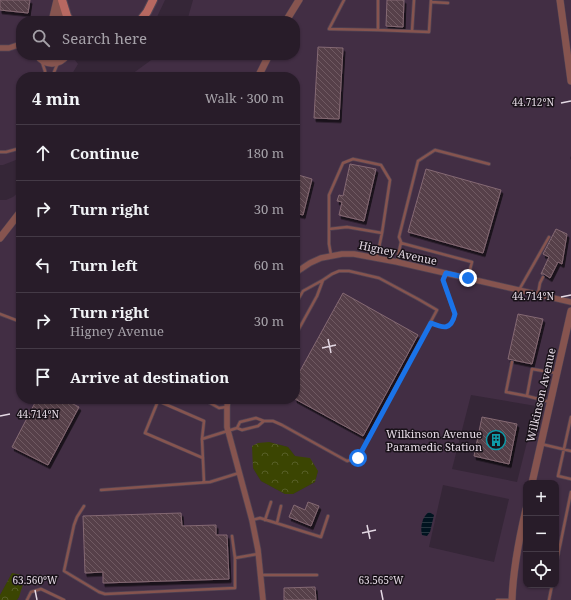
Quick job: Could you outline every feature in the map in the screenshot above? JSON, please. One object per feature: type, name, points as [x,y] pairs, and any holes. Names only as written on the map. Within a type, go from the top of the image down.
[{"type":"main road","points":[[59,0],[67,16]]},
{"type":"main road","points":[[144,16],[154,0]]},
{"type":"street","points":[[54,16],[59,0]]},
{"type":"street","points":[[59,0],[60,16]]},
{"type":"street","points":[[291,12],[293,0]]},
{"type":"street","points":[[289,16],[298,0]]},
{"type":"street","points":[[560,0],[571,81]]},
{"type":"street","points":[[0,48],[16,46]]},
{"type":"street","points":[[43,60],[52,64],[63,60]]},
{"type":"street","points":[[260,72],[266,60]]},
{"type":"street","points":[[0,238],[16,217]]},
{"type":"street","name":"Higney Avenue","points":[[300,270],[321,258],[342,254],[354,254],[397,262],[571,302]]},
{"type":"street","name":"Wilkinson Avenue","points":[[533,480],[571,311]]},
{"type":"street","points":[[227,404],[228,431],[252,520],[258,554],[263,600]]},
{"type":"street","points":[[510,600],[525,516]]},
{"type":"lane","points":[[344,0],[329,29],[429,32],[431,1],[448,3]]},
{"type":"lane","points":[[378,0],[378,30]]},
{"type":"lane","points":[[412,32],[414,0]]},
{"type":"lane","points":[[41,60],[45,72]]},
{"type":"lane","points":[[54,72],[58,63]]},
{"type":"lane","points":[[0,152],[16,150]]},
{"type":"lane","points":[[397,262],[401,243],[399,237],[418,161],[435,150],[489,164]]},
{"type":"lane","points":[[331,256],[329,244],[329,194],[343,163],[352,159],[381,165],[390,180],[382,233],[376,258]]},
{"type":"lane","points":[[329,229],[347,227],[382,233]]},
{"type":"lane","points":[[519,290],[549,237]]},
{"type":"lane","points":[[401,243],[472,262],[468,278]]},
{"type":"lane","points":[[237,428],[240,422],[256,418],[264,421],[273,421],[347,461],[358,458],[437,310],[418,298],[379,278],[349,271],[339,271],[332,274],[303,291],[300,296]]},
{"type":"lane","points":[[431,323],[442,328],[450,325],[454,320],[455,314],[443,280],[446,273]]},
{"type":"lane","points":[[538,295],[540,283],[543,277]]},
{"type":"lane","points":[[300,327],[317,296],[323,280]]},
{"type":"lane","points":[[0,314],[16,320]]},
{"type":"lane","points":[[512,362],[506,392],[550,402]]},
{"type":"lane","points":[[527,396],[532,369],[557,373]]},
{"type":"lane","points":[[157,404],[145,433],[203,458]]},
{"type":"lane","points":[[165,404],[204,421],[202,439],[204,482]]},
{"type":"lane","points":[[212,404],[219,408],[227,407]]},
{"type":"lane","points":[[571,417],[558,476],[571,479]]},
{"type":"lane","points":[[202,439],[237,428],[242,430],[258,426],[264,421]]},
{"type":"lane","points":[[541,444],[571,451]]},
{"type":"lane","points":[[101,490],[210,482],[239,472]]},
{"type":"lane","points":[[559,552],[571,492]]},
{"type":"lane","points":[[265,520],[271,502]]},
{"type":"lane","points":[[84,506],[74,525],[64,571],[105,594],[235,588],[235,558],[232,536]]},
{"type":"lane","points":[[277,523],[281,506]]},
{"type":"lane","points":[[252,520],[260,518],[321,537],[328,516]]},
{"type":"lane","points":[[235,558],[258,554]]},
{"type":"lane","points":[[261,576],[317,575]]},
{"type":"lane","points":[[549,600],[551,588]]},
{"type":"lane","points":[[27,600],[31,592],[41,589],[64,600]]},
{"type":"lane","points":[[497,600],[510,600]]},
{"type":"shaded area","points":[[0,0],[165,0],[157,16],[16,16],[16,60],[75,60],[78,64],[73,72],[16,72],[16,160],[0,165]]},
{"type":"shaded area","points":[[193,0],[571,0],[571,600],[17,600],[19,597],[12,573],[0,595],[0,200],[6,200],[16,194],[16,404],[300,404],[300,72],[135,72],[151,60],[300,60],[300,16],[188,16]],"holes":[[[471,395],[536,406],[517,482],[452,469]],[[269,442],[288,447],[295,456],[318,471],[315,482],[293,494],[285,494],[261,481],[253,468]],[[443,485],[509,499],[494,562],[429,547]]]},
{"type":"green space","points":[[269,442],[288,447],[295,456],[310,458],[318,471],[315,482],[293,494],[285,494],[261,481],[253,468],[252,446],[258,443]]},
{"type":"green space","points":[[12,573],[21,575],[24,581],[19,597],[17,600],[0,600],[0,595]]},
{"type":"water","points":[[429,512],[434,515],[430,532],[427,536],[422,535],[421,526],[423,519]]},
{"type":"building","points":[[0,0],[30,0],[28,13],[0,10]]},
{"type":"building","points":[[387,0],[404,0],[403,27],[386,26]]},
{"type":"building","points":[[318,47],[343,48],[339,119],[314,118]]},
{"type":"building","points":[[350,164],[376,169],[364,221],[339,215],[342,202],[337,201],[339,195],[343,196]]},
{"type":"building","points":[[426,169],[501,190],[483,253],[408,232]]},
{"type":"building","points":[[300,175],[312,179],[303,215],[300,214]]},
{"type":"building","points":[[556,229],[567,234],[562,264],[558,262],[550,278],[544,274],[541,274],[549,257],[543,254]]},
{"type":"building","points":[[343,293],[418,335],[363,436],[300,402],[300,371]]},
{"type":"building","points":[[518,314],[543,319],[532,364],[508,359]]},
{"type":"building","points":[[34,404],[73,404],[79,407],[48,465],[12,447]]},
{"type":"building","name":"Wilkinson Avenue Paramedic Station","points":[[482,417],[517,424],[509,464],[474,456]]},
{"type":"building","points":[[308,502],[319,506],[311,526],[289,517],[294,505],[305,510]]},
{"type":"building","points":[[181,513],[182,526],[216,525],[216,535],[227,535],[229,579],[103,583],[103,572],[85,573],[83,516]]},
{"type":"building","points":[[315,587],[316,600],[284,600],[284,588]]},
{"type":"place","name":"Wilkinson Avenue Paramedic Station","points":[[496,440]]},
{"type":"route","points":[[358,458],[431,323],[442,328],[450,325],[454,320],[455,314],[443,280],[446,273],[468,278]]}]
